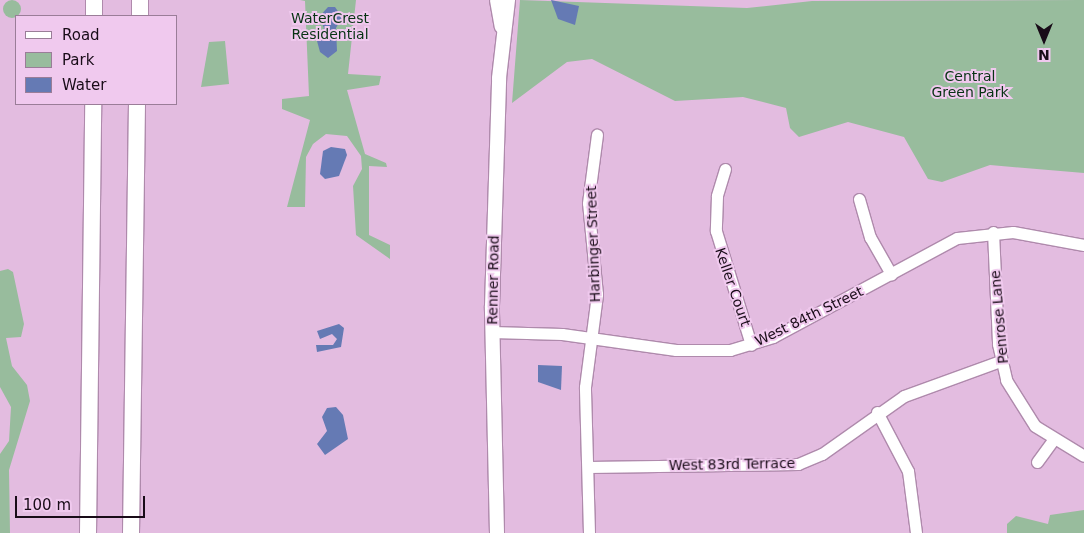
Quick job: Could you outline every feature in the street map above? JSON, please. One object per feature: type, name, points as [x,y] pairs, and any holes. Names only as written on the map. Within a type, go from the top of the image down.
[{"type":"highway","points":[[94,0],[94,15]]},
{"type":"highway","points":[[140,0],[140,15]]},
{"type":"highway","points":[[88,533],[93,105]]},
{"type":"highway","points":[[131,533],[137,105]]},
{"type":"main road","name":"Renner Road","points":[[497,0],[502,26]]},
{"type":"main road","name":"Renner Road","points":[[496,533],[492,332],[502,26],[508,0]]},
{"type":"street","name":"Harbinger Street","points":[[589,533],[586,386],[597,274],[588,203],[597,135]]},
{"type":"street","name":"Keller Court","points":[[725,170],[718,196],[716,231],[751,345]]},
{"type":"street","points":[[858,199],[870,236],[891,274]]},
{"type":"street","name":"West 84th Street","points":[[492,332],[591,338],[676,350],[751,345],[891,274],[938,245],[993,232],[1084,245]]},
{"type":"street","name":"Penrose Lane","points":[[993,232],[1000,361],[1015,398],[1053,440],[1084,456]]},
{"type":"street","name":"West 83rd Terrace","points":[[588,467],[798,464],[822,454],[877,412],[940,380],[1000,361]]},
{"type":"street","points":[[877,412],[908,471],[916,533]]},
{"type":"street","points":[[1037,462],[1053,440]]},
{"type":"green space","points":[[12,0],[21,9],[18,15],[12,18],[6,15],[3,9],[6,3]]},
{"type":"green space","name":"WaterCrest Residential","points":[[300,0],[356,0],[348,74],[381,76],[379,85],[347,90],[365,154],[386,163],[387,167],[369,166],[369,235],[390,245],[390,259],[356,235],[353,186],[362,169],[361,156],[347,136],[326,134],[313,144],[306,157],[305,207],[287,207],[310,120],[282,109],[282,99],[309,96],[305,1]]},
{"type":"green space","name":"Central Green Park","points":[[520,0],[747,8],[812,1],[1084,0],[1084,173],[990,165],[942,182],[928,179],[904,137],[848,122],[799,137],[790,128],[786,108],[743,97],[675,101],[592,59],[567,62],[512,103]]},
{"type":"green space","points":[[225,41],[229,84],[201,87],[209,42]]},
{"type":"green space","points":[[8,269],[13,272],[24,324],[21,337],[6,338],[12,366],[27,385],[30,401],[9,470],[10,533],[0,533],[0,454],[9,441],[11,407],[0,387],[0,271]]},
{"type":"green space","points":[[1084,510],[1084,533],[1007,533],[1007,524],[1016,516],[1048,524],[1050,515]]},
{"type":"water","points":[[551,0],[579,6],[575,25],[558,19]]},
{"type":"water","points":[[328,7],[335,7],[342,17],[336,28],[337,51],[328,58],[320,52],[317,41],[324,28],[319,17]]},
{"type":"water","points":[[331,147],[345,149],[347,155],[339,176],[325,179],[320,174],[323,151]]},
{"type":"water","points":[[339,324],[344,328],[341,347],[317,352],[316,345],[333,345],[337,339],[332,334],[320,339],[317,331]]},
{"type":"water","points":[[538,365],[562,366],[561,390],[538,382]]},
{"type":"water","points":[[336,407],[343,415],[348,439],[325,455],[317,444],[327,431],[322,417],[327,408]]}]
